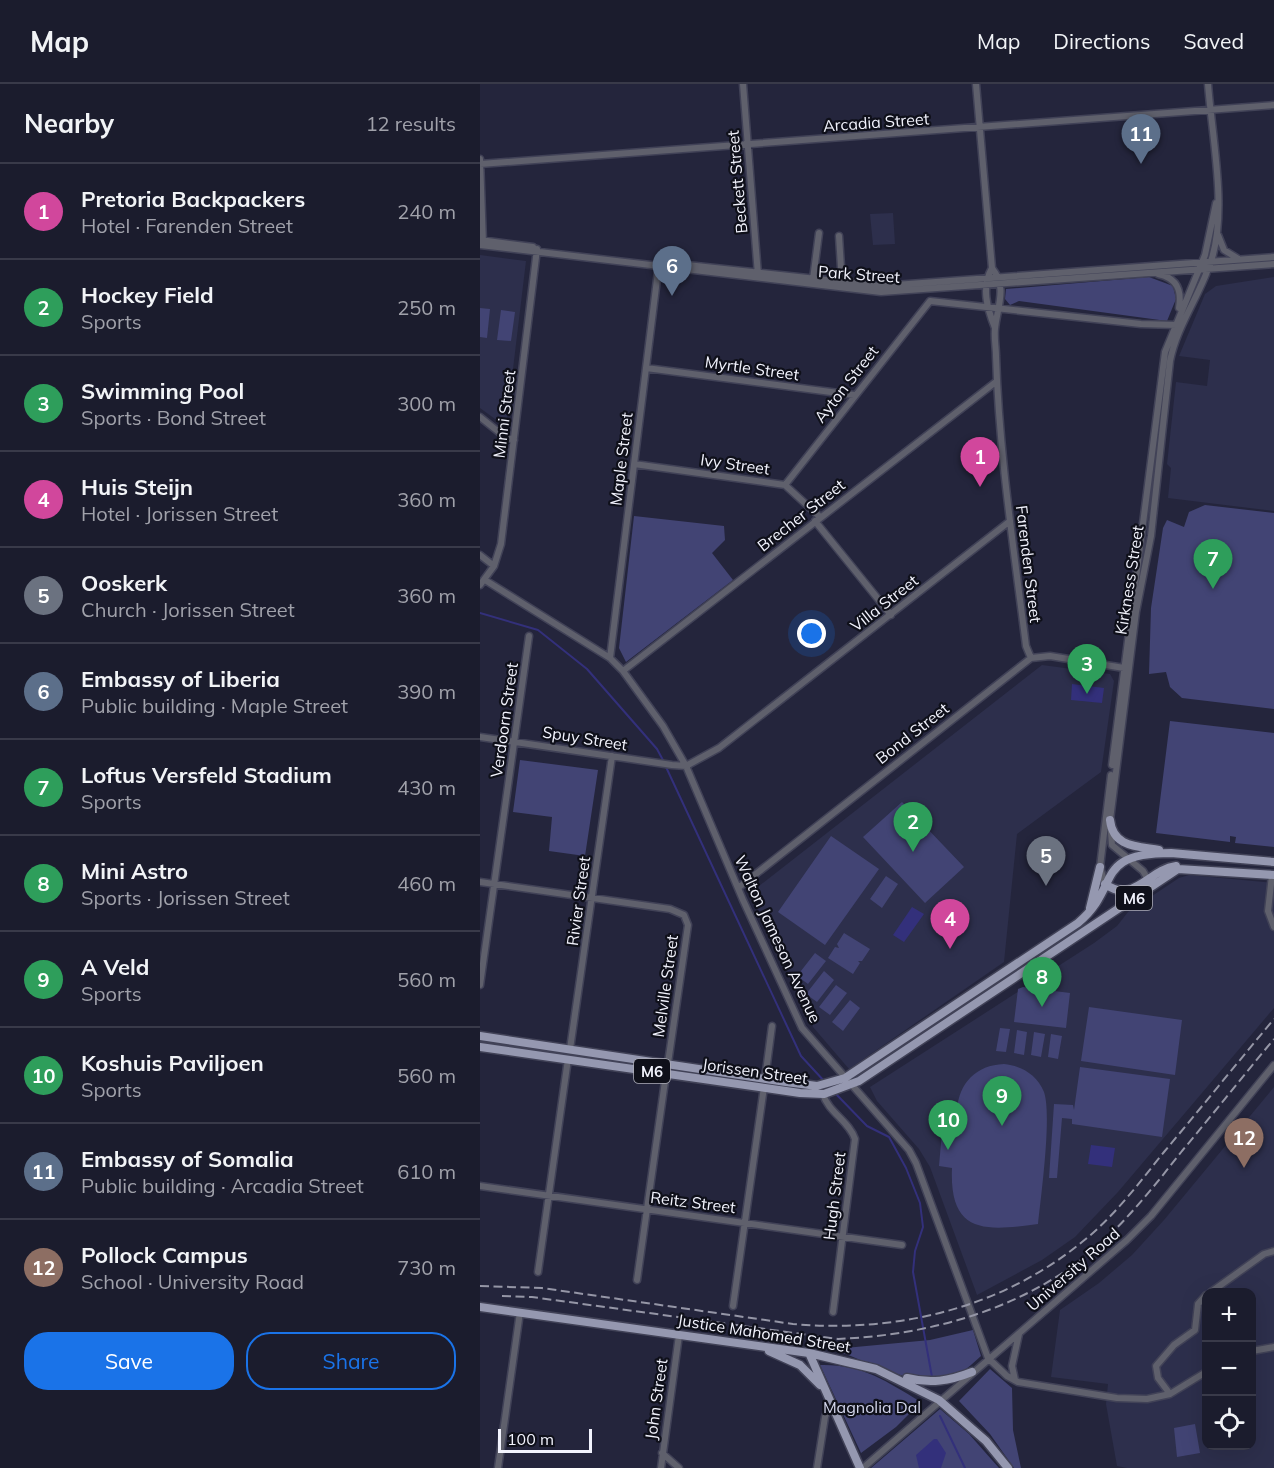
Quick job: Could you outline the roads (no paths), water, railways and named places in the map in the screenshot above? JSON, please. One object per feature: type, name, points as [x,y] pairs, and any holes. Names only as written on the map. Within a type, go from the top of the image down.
[{"type":"main road","points":[[1110,820],[1114,836],[1122,843],[1171,853]]},
{"type":"main road","points":[[1125,860],[1156,853],[1171,853],[1274,862]]},
{"type":"main road","name":"M6","points":[[1086,917],[1098,902],[1113,870],[1125,860]]},
{"type":"main road","points":[[1086,917],[1096,891],[1100,867]]},
{"type":"main road","name":"M6","points":[[1150,883],[1182,868],[1273,875]]},
{"type":"main road","points":[[1105,884],[1119,890],[1130,891],[1150,883]]},
{"type":"main road","name":"Jorissen Street","points":[[480,1036],[668,1063],[823,1094],[908,1050],[1087,930],[1150,883]]},
{"type":"main road","name":"Jorissen Street","points":[[480,1047],[666,1074],[818,1086],[847,1083],[1018,961],[1086,917]]},
{"type":"main road","points":[[1018,961],[1024,971]]},
{"type":"main road","name":"Justice Mahomed Street","points":[[480,1307],[809,1353],[838,1358],[892,1374],[939,1400],[986,1441],[1008,1468]]},
{"type":"main road","points":[[758,1347],[800,1365],[829,1398]]},
{"type":"main road","points":[[809,1353],[862,1468]]},
{"type":"main road","points":[[892,1374],[937,1382],[972,1372]]},
{"type":"street","name":"Beckett Street","points":[[742,84],[758,275]]},
{"type":"street","points":[[976,84],[992,268],[1000,281]]},
{"type":"street","name":"Kirkness Street","points":[[1150,883],[1143,871],[1125,860],[1112,845],[1110,820],[1130,659],[1151,536],[1170,361],[1211,261],[1218,232],[1220,216],[1208,84]]},
{"type":"street","name":"Arcadia Street","points":[[480,161],[747,145],[1274,105]]},
{"type":"street","points":[[480,161],[481,242]]},
{"type":"street","name":"Kirkness Street","points":[[1105,884],[1100,867],[1123,667],[1162,368],[1176,321],[1203,262],[1217,199]]},
{"type":"street","points":[[1218,232],[1224,250],[1242,260]]},
{"type":"street","points":[[813,279],[819,233]]},
{"type":"street","points":[[839,236],[842,283]]},
{"type":"street","name":"Park Street","points":[[481,242],[881,292],[1000,281],[1274,264]]},
{"type":"street","name":"Minni Street","points":[[482,583],[494,566],[503,533],[537,249]]},
{"type":"street","name":"Park Street","points":[[1000,281],[1274,257]]},
{"type":"street","name":"Maple Street","points":[[610,658],[659,264]]},
{"type":"street","points":[[986,282],[992,268]]},
{"type":"street","points":[[1142,273],[1166,276],[1178,285],[1181,297],[1176,321]]},
{"type":"street","name":"Park Street","points":[[758,275],[891,286],[986,282]]},
{"type":"street","name":"Farenden Street","points":[[1000,281],[1000,310],[995,328],[997,381],[1010,521],[1026,646],[1031,658]]},
{"type":"street","name":"Farenden Street","points":[[986,282],[987,308],[995,328]]},
{"type":"street","name":"Ayton Street","points":[[785,485],[930,301],[987,308]]},
{"type":"street","points":[[987,308],[1151,325],[1176,321]]},
{"type":"street","points":[[1176,321],[1182,327]]},
{"type":"street","name":"Myrtle Street","points":[[646,368],[854,395]]},
{"type":"street","name":"Brecher Street","points":[[623,671],[997,381]]},
{"type":"street","points":[[480,417],[505,437],[514,440]]},
{"type":"street","name":"Ivy Street","points":[[634,464],[785,485],[818,519],[891,615]]},
{"type":"street","name":"Villa Street","points":[[686,766],[719,748],[1010,521]]},
{"type":"street","points":[[480,555],[494,566]]},
{"type":"street","points":[[1131,611],[1140,590],[1136,572]]},
{"type":"street","name":"Walton Jameson Avenue","points":[[482,583],[610,658],[623,671],[663,726],[686,766],[738,888],[802,1028],[847,1083],[909,1150],[916,1163],[988,1358]]},
{"type":"street","name":"Verdoorn Street","points":[[480,986],[529,636]]},
{"type":"street","points":[[1031,658],[1043,656],[1123,667],[1128,673]]},
{"type":"street","name":"Bond Street","points":[[738,888],[1031,658]]},
{"type":"street","points":[[1123,667],[1130,659]]},
{"type":"street","name":"Spuy Street","points":[[480,737],[686,766]]},
{"type":"street","name":"Rivier Street","points":[[570,1049],[612,756]]},
{"type":"street","points":[[1273,875],[1268,911],[1274,927]]},
{"type":"street","points":[[480,882],[592,898]]},
{"type":"street","name":"Melville Street","points":[[592,898],[670,909],[684,915],[687,925],[668,1063]]},
{"type":"street","points":[[733,1306],[772,1026]]},
{"type":"street","points":[[538,1272],[568,1059]]},
{"type":"street","name":"University Road","points":[[862,1468],[1142,1226],[1274,1065]]},
{"type":"street","points":[[637,1280],[666,1074]]},
{"type":"street","name":"Hugh Street","points":[[823,1094],[825,1102],[847,1126],[855,1139],[833,1312]]},
{"type":"street","name":"Reitz Street","points":[[480,1186],[903,1245]]},
{"type":"street","points":[[1217,1288],[1264,1254],[1274,1251]]},
{"type":"street","points":[[1170,1394],[1158,1378],[1156,1366],[1174,1345],[1195,1330],[1198,1302],[1202,1298]]},
{"type":"street","points":[[498,1468],[520,1312]]},
{"type":"street","points":[[1015,1380],[1012,1359],[1019,1333]]},
{"type":"street","name":"John Street","points":[[661,1468],[679,1335]]},
{"type":"street","points":[[1256,1350],[1274,1347]]},
{"type":"street","points":[[988,1358],[1015,1380],[1106,1396],[1147,1399],[1170,1394],[1202,1374]]},
{"type":"street","points":[[817,1468],[829,1398]]},
{"type":"street","points":[[662,1453],[679,1468]]},
{"type":"waterway","points":[[480,613],[538,630],[587,669],[657,749],[664,762]]},
{"type":"waterway","points":[[666,767],[801,1056],[825,1082]]},
{"type":"waterway","points":[[835,1093],[867,1126],[889,1137],[906,1168],[920,1203],[923,1227],[915,1251],[913,1272],[932,1377]]},
{"type":"waterway","points":[[940,1416],[965,1468]]},
{"type":"railway","points":[[480,1286],[542,1288],[793,1324],[832,1326],[908,1320],[945,1312],[982,1300],[1050,1265],[1105,1222],[1136,1188],[1274,1019]]},
{"type":"railway","points":[[502,1296],[532,1297],[838,1339],[907,1332],[976,1315],[1040,1287],[1070,1268],[1098,1246],[1142,1200],[1274,1039]]},
{"type":"place","name":"Embassy of Somalia","points":[[1141,164]]},
{"type":"place","name":"Embassy of Liberia","points":[[672,296]]},
{"type":"place","name":"Pretoria Backpackers","points":[[980,487]]},
{"type":"place","name":"Loftus Versfeld Stadium","points":[[1213,589]]},
{"type":"place","name":"Swimming Pool","points":[[1087,694]]},
{"type":"place","name":"Hockey Field","points":[[913,852]]},
{"type":"place","name":"Ooskerk","points":[[1046,886]]},
{"type":"place","name":"Huis Steijn","points":[[950,949]]},
{"type":"place","name":"Mini Astro","points":[[1042,1007]]},
{"type":"place","name":"A Veld","points":[[1002,1126]]},
{"type":"place","name":"Koshuis Paviljoen","points":[[948,1150]]},
{"type":"place","name":"Pollock Campus","points":[[1244,1168]]},
{"type":"park label","name":"Magnolia Dal","points":[[872,1407]]}]
